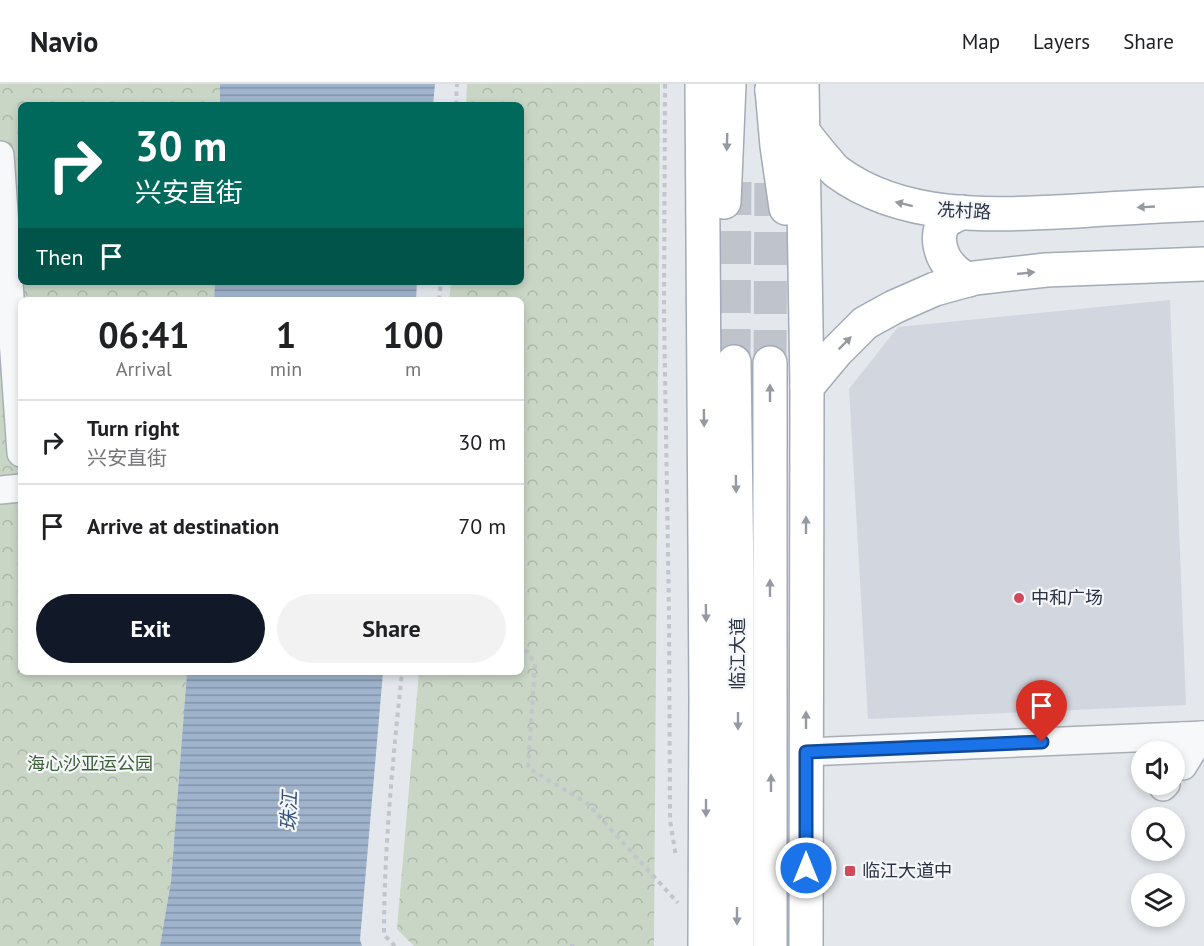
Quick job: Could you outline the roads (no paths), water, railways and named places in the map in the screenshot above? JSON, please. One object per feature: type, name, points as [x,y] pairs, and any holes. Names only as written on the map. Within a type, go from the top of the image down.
[{"type":"main road","points":[[702,84],[719,361]]},
{"type":"main road","points":[[705,946],[706,700],[719,361],[718,260],[724,202],[729,84]]},
{"type":"main road","points":[[782,86],[802,130],[807,387],[806,946]]},
{"type":"main road","points":[[782,86],[777,146],[783,192],[804,292]]},
{"type":"main road","name":"冼村路","points":[[802,130],[836,171],[860,186],[890,200],[924,209],[1016,214],[1204,204]]},
{"type":"main road","points":[[962,212],[945,222],[940,233],[940,245],[950,267],[968,280]]},
{"type":"main road","points":[[807,387],[837,351],[865,323],[935,289],[975,278],[1046,270],[1204,264]]},
{"type":"main road","name":"临江大道","points":[[719,361],[738,637],[737,946]]},
{"type":"main road","name":"临江大道","points":[[770,363],[770,946]]},
{"type":"street","points":[[0,155],[4,285],[18,423]]},
{"type":"street","points":[[0,490],[18,488]]},
{"type":"street","points":[[806,752],[1196,735]]},
{"type":"street","points":[[1185,755],[1196,735]]},
{"type":"water","points":[[220,84],[435,84],[433,102],[220,102]]},
{"type":"water","points":[[215,285],[417,285],[416,297],[214,297]]},
{"type":"water","name":"珠江","points":[[187,675],[383,675],[360,940],[362,946],[160,946],[171,881]]},
{"type":"tunnel","points":[[770,363],[771,169]]},
{"type":"tunnel","points":[[734,362],[735,170]]},
{"type":"place","name":"中和广场","points":[[1019,598]]},
{"type":"place","name":"临江大道中","points":[[850,871]]},
{"type":"park label","name":"海心沙亚运公园","points":[[90,764]]}]
